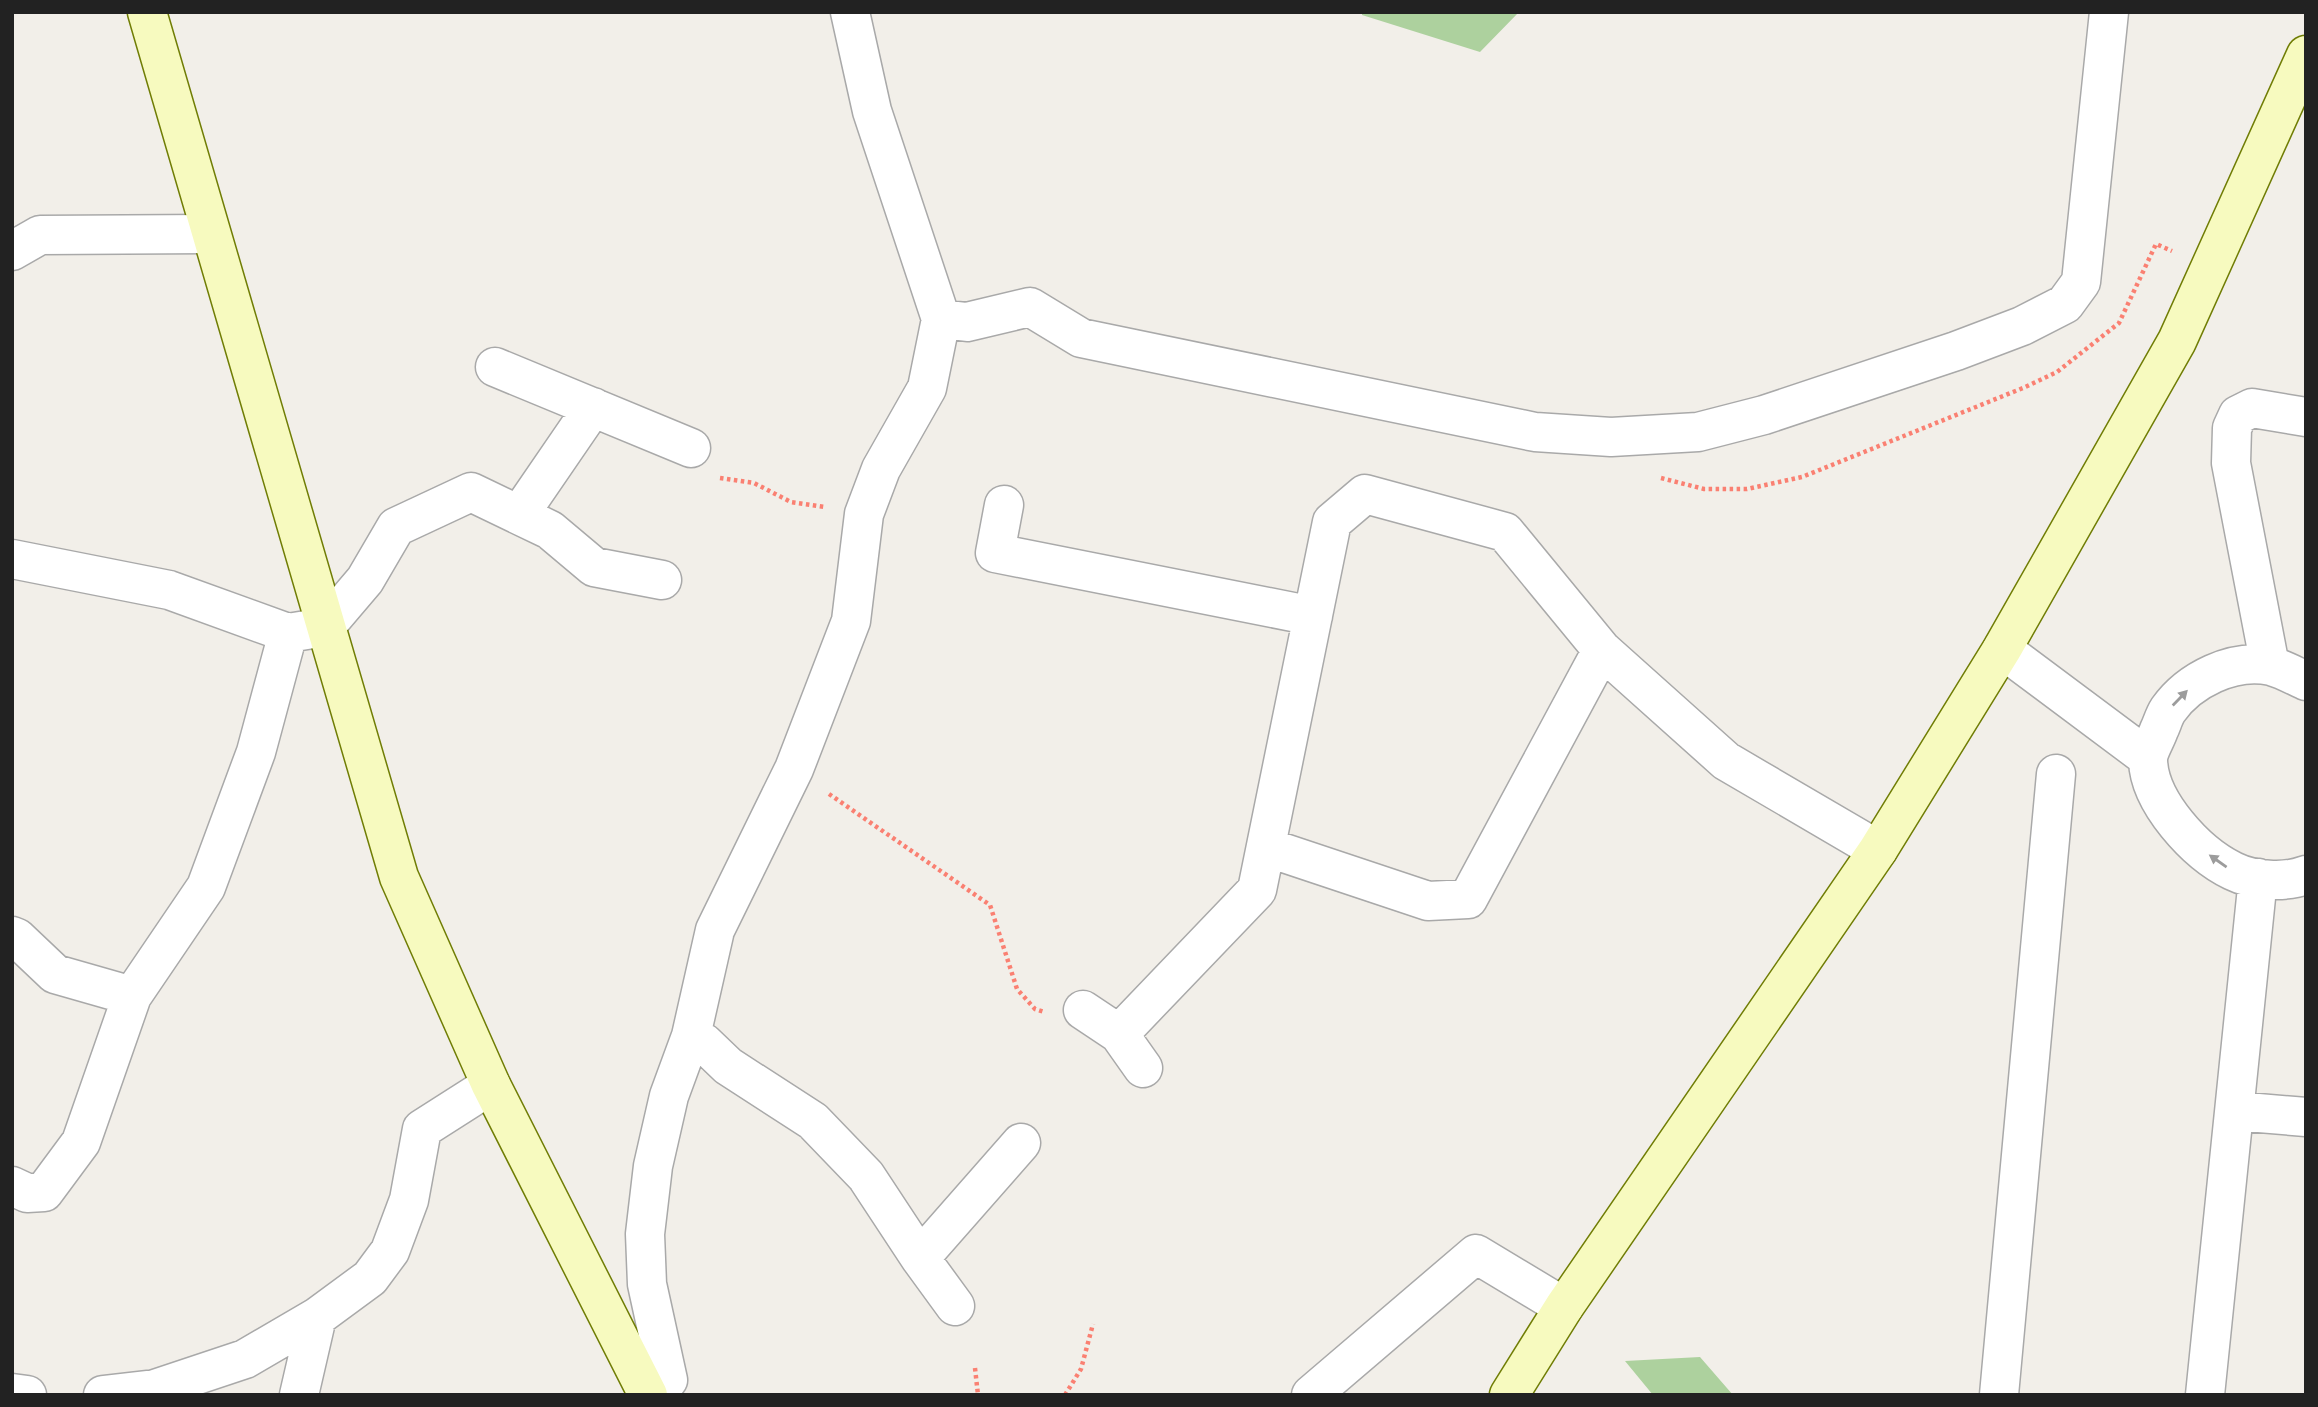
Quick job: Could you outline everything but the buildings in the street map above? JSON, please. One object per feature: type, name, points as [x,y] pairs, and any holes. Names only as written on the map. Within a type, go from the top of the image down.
[{"type":"street","points":[[147,12],[399,877],[491,1085],[648,1395]]},
{"type":"street","points":[[656,1395],[668,1380],[648,1284],[645,1234],[653,1166],[669,1096],[691,1036],[715,930],[794,769],[851,621],[864,514],[881,469],[927,388],[941,319],[872,111],[850,12]]},
{"type":"street","points":[[941,319],[967,322],[1030,307],[1082,338],[1535,432],[1611,437],[1698,432],[1765,415],[1956,351],[2022,326],[2065,304],[2081,282],[2109,12]]},
{"type":"street","points":[[1509,1395],[1564,1307],[1878,849],[2002,649],[2177,341],[2306,55]]},
{"type":"street","points":[[12,251],[40,235],[210,234]]},
{"type":"street","points":[[495,368],[691,448]]},
{"type":"street","points":[[519,514],[593,407]]},
{"type":"street","points":[[2270,666],[2231,463],[2232,428],[2238,415],[2252,408],[2306,417]]},
{"type":"street","points":[[12,559],[169,590],[288,633],[325,627],[365,580],[396,527],[471,492],[550,530],[594,568],[662,580]]},
{"type":"street","points":[[1119,1034],[1257,890],[1332,522],[1365,494],[1504,532],[1602,650],[1726,761],[1878,849]]},
{"type":"street","points":[[1004,505],[995,553],[1313,616]]},
{"type":"street","points":[[12,1186],[27,1193],[44,1192],[81,1142],[132,996],[206,887],[256,752],[288,633]]},
{"type":"street","points":[[2002,649],[2148,758]]},
{"type":"street","points":[[1266,847],[1428,901],[1468,899],[1602,650]]},
{"type":"street","points":[[2306,681],[2270,666],[2234,666],[2196,682],[2167,711],[2148,758],[2153,787],[2169,817],[2204,851],[2233,871],[2258,878],[2293,880],[2306,875]]},
{"type":"street","points":[[1999,1395],[2056,774]]},
{"type":"street","points":[[2205,1395],[2258,878]]},
{"type":"street","points":[[12,936],[55,974],[132,996]]},
{"type":"street","points":[[1083,1010],[1119,1034],[1143,1068]]},
{"type":"street","points":[[691,1036],[704,1043],[728,1066],[813,1121],[866,1176],[955,1306]]},
{"type":"street","points":[[103,1395],[155,1389],[246,1359],[317,1317],[370,1278],[390,1251],[409,1200],[422,1129],[491,1085]]},
{"type":"street","points":[[2235,1111],[2306,1117]]},
{"type":"street","points":[[920,1258],[1021,1143]]},
{"type":"street","points":[[1311,1395],[1476,1254],[1564,1307]]},
{"type":"street","points":[[299,1395],[317,1317]]},
{"type":"street","points":[[12,1393],[27,1395]]},
{"type":"path","points":[[717,478],[754,483],[791,502],[864,514]]},
{"type":"path","points":[[794,769],[990,905],[1017,989],[1035,1009],[1055,1016],[1069,1016],[1083,1010]]},
{"type":"path","points":[[1065,1395],[1081,1369],[1093,1324]]},
{"type":"path","points":[[975,1368],[978,1395]]},
{"type":"green space","points":[[1362,12],[1519,12],[1480,52],[1362,15]]},
{"type":"green space","points":[[1700,1357],[1733,1395],[1653,1395],[1625,1361]]}]
